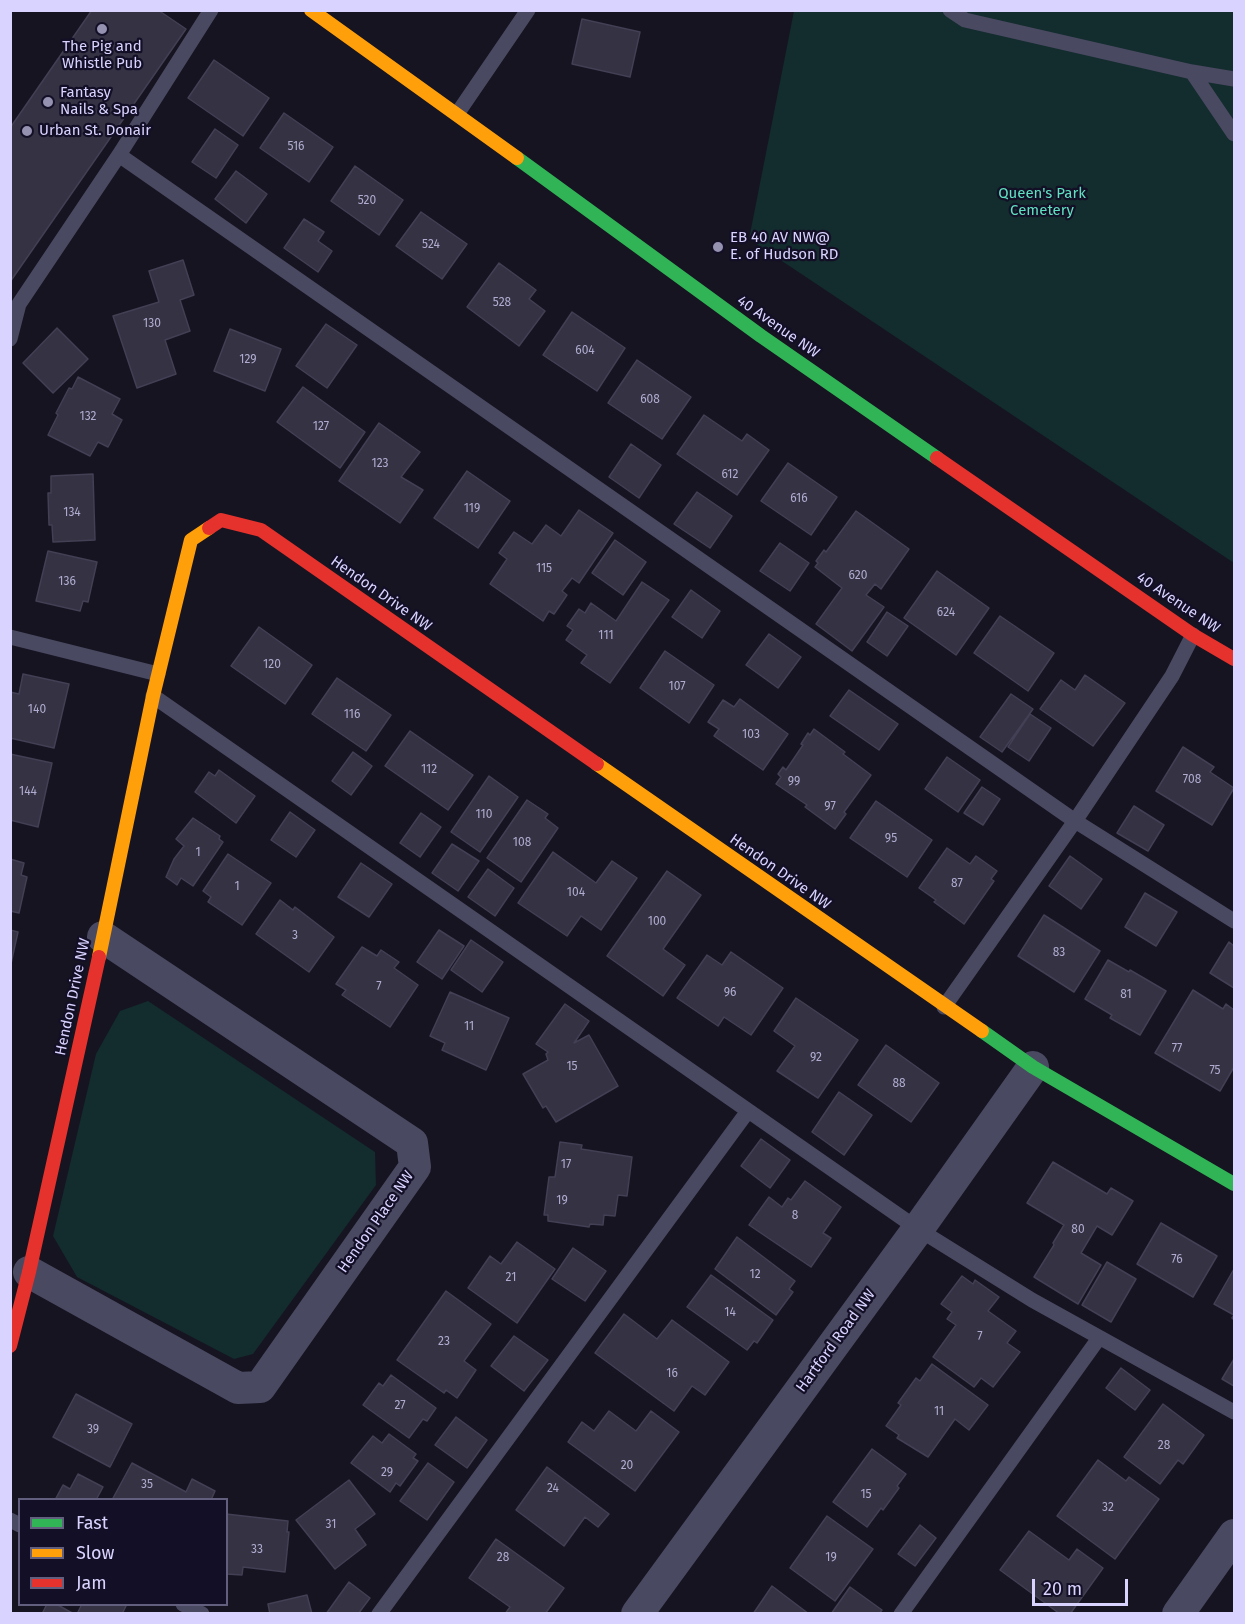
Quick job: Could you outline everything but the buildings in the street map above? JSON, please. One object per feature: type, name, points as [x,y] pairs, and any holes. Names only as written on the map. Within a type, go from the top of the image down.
[{"type":"street","name":"40 Avenue NW","points":[[311,10],[761,336],[1193,635],[1234,659]]},
{"type":"street","name":"Hendon Drive NW","points":[[10,1346],[29,1272],[104,937],[153,696],[191,540],[221,520],[261,530],[1033,1067],[1234,1184]]},
{"type":"street","name":"Hendon Place NW","points":[[29,1272],[238,1388],[260,1387],[415,1167],[412,1143],[104,937]]},
{"type":"street","name":"Hartford Road NW","points":[[638,1614],[1033,1067]]},
{"type":"street","points":[[1178,1614],[1234,1535]]},
{"type":"lane","points":[[10,339],[19,304],[211,10]]},
{"type":"lane","points":[[457,114],[528,10]]},
{"type":"lane","points":[[950,10],[965,20],[1192,72],[1234,79]]},
{"type":"lane","points":[[1192,72],[1234,134]]},
{"type":"lane","points":[[119,154],[1075,821],[1234,921]]},
{"type":"lane","points":[[944,1007],[1075,821],[1172,676],[1193,635]]},
{"type":"lane","points":[[10,637],[158,674]]},
{"type":"lane","points":[[153,696],[918,1229],[1032,1300],[1234,1412]]},
{"type":"lane","points":[[379,1614],[748,1111]]},
{"type":"lane","points":[[901,1614],[1099,1338]]},
{"type":"lane","points":[[185,1606],[202,1614]]},
{"type":"green space","name":"Queen's Park Cemetery","points":[[794,11],[1234,11],[1234,563],[749,239]]},
{"type":"green space","points":[[148,1001],[375,1152],[376,1185],[253,1354],[234,1359],[77,1277],[53,1236],[96,1054],[120,1011]]},
{"type":"traffic: fast","points":[[517,158],[761,336],[937,458]]},
{"type":"traffic: fast","points":[[982,1031],[1033,1067],[1234,1184]]},
{"type":"traffic: slow","points":[[311,10],[517,158]]},
{"type":"traffic: slow","points":[[99,957],[153,696],[191,540],[209,528]]},
{"type":"traffic: slow","points":[[597,764],[982,1031]]},
{"type":"traffic: jam","points":[[937,458],[1193,635],[1234,659]]},
{"type":"traffic: jam","points":[[209,528],[221,520],[261,530],[597,764]]},
{"type":"traffic: jam","points":[[10,1346],[29,1272],[99,957]]},
{"type":"place","name":"The Pig and Whistle Pub","points":[[102,29]]},
{"type":"place","name":"Fantasy Nails & Spa","points":[[48,102]]},
{"type":"place","name":"Urban St. Donair","points":[[27,131]]},
{"type":"place","name":"EB 40 AV NW@ E. of Hudson RD","points":[[718,247]]}]
